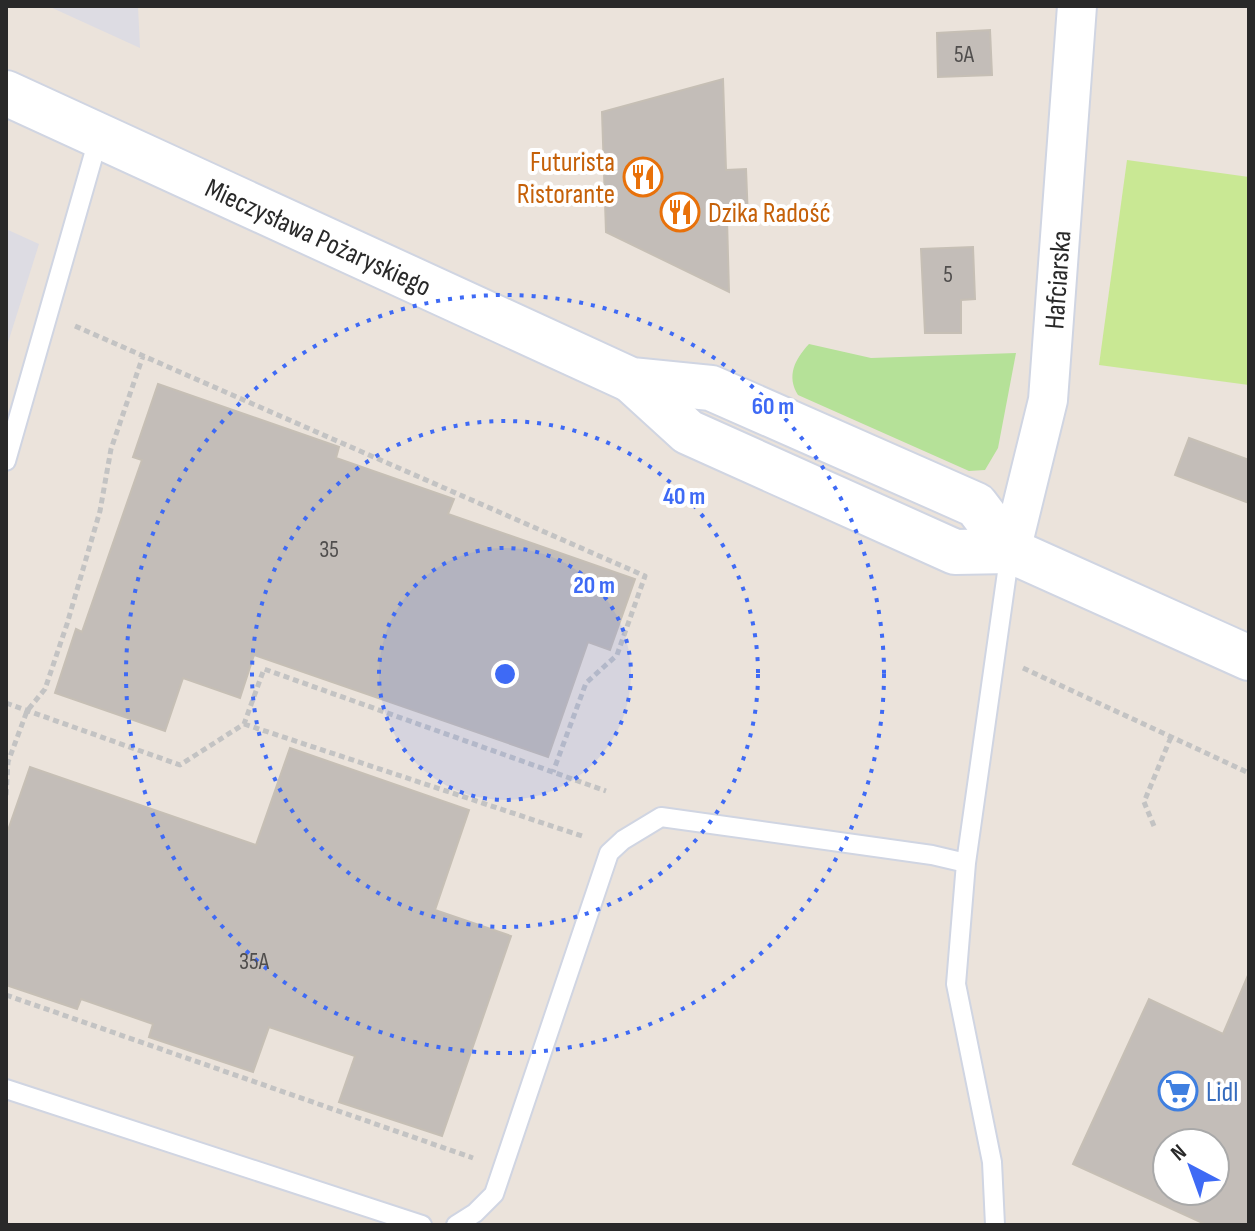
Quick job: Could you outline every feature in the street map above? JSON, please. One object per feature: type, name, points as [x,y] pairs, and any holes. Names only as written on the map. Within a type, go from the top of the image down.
[{"type":"street","name":"Hafciarska","points":[[1011,551],[1048,400],[1077,6]]},
{"type":"street","name":"Mieczysława Pożaryskiego","points":[[6,93],[631,380],[688,432],[955,552],[1011,551],[1249,658]]},
{"type":"lane","points":[[6,461],[99,136]]},
{"type":"lane","points":[[995,1225],[992,1162],[956,984],[966,863],[1011,551]]},
{"type":"lane","points":[[456,1225],[475,1213],[494,1194],[609,853],[623,840],[661,817],[932,855],[966,863]]},
{"type":"lane","points":[[6,1089],[422,1225]]},
{"type":"path","points":[[48,314],[645,576],[617,655],[586,683],[553,772]]},
{"type":"path","points":[[6,795],[8,762],[27,711],[45,689],[67,624],[100,511],[111,449],[143,356]]},
{"type":"path","points":[[996,657],[1249,773]]},
{"type":"path","points":[[6,703],[180,765],[244,724],[264,669],[606,791]]},
{"type":"path","points":[[244,724],[598,839]]},
{"type":"path","points":[[1154,826],[1144,802],[1171,737]]},
{"type":"path","points":[[6,995],[476,1159]]},
{"type":"shaded area","points":[[48,6],[138,6],[140,48]]},
{"type":"shaded area","points":[[6,229],[39,244],[6,349]]},
{"type":"green space","points":[[1127,160],[1249,177],[1249,385],[1099,365]]},
{"type":"green space","points":[[809,344],[871,358],[1016,353],[998,448],[985,470],[969,471],[798,395],[794,388],[794,368]]},
{"type":"building","points":[[990,30],[992,75],[938,77],[937,33]]},
{"type":"building","points":[[723,79],[726,170],[746,169],[748,219],[727,219],[729,292],[606,232],[602,112]]},
{"type":"building","points":[[973,247],[975,299],[961,300],[961,333],[925,333],[921,249]]},
{"type":"building","points":[[158,384],[339,447],[336,458],[454,499],[448,514],[635,579],[610,650],[588,642],[548,757],[254,655],[240,698],[183,678],[165,731],[55,693],[76,629],[82,632],[142,460],[133,457]]},
{"type":"building","points":[[1189,438],[1249,460],[1249,503],[1175,475]]},
{"type":"building","points":[[290,748],[469,810],[435,910],[511,936],[442,1136],[339,1102],[355,1056],[269,1027],[253,1072],[149,1037],[153,1024],[81,999],[77,1009],[6,985],[6,836],[30,767],[256,845]]},
{"type":"building","name":"Lidl","points":[[1249,973],[1249,1225],[1207,1225],[1167,1207],[1231,1207],[1231,1127],[1151,1127],[1151,1200],[1073,1164],[1149,999],[1223,1034]]},
{"type":"place","name":"Futurista Ristorante","points":[[643,177]]},
{"type":"place","name":"Dzika Radość","points":[[680,212]]},
{"type":"place","name":"Lidl","points":[[1178,1091]]}]
